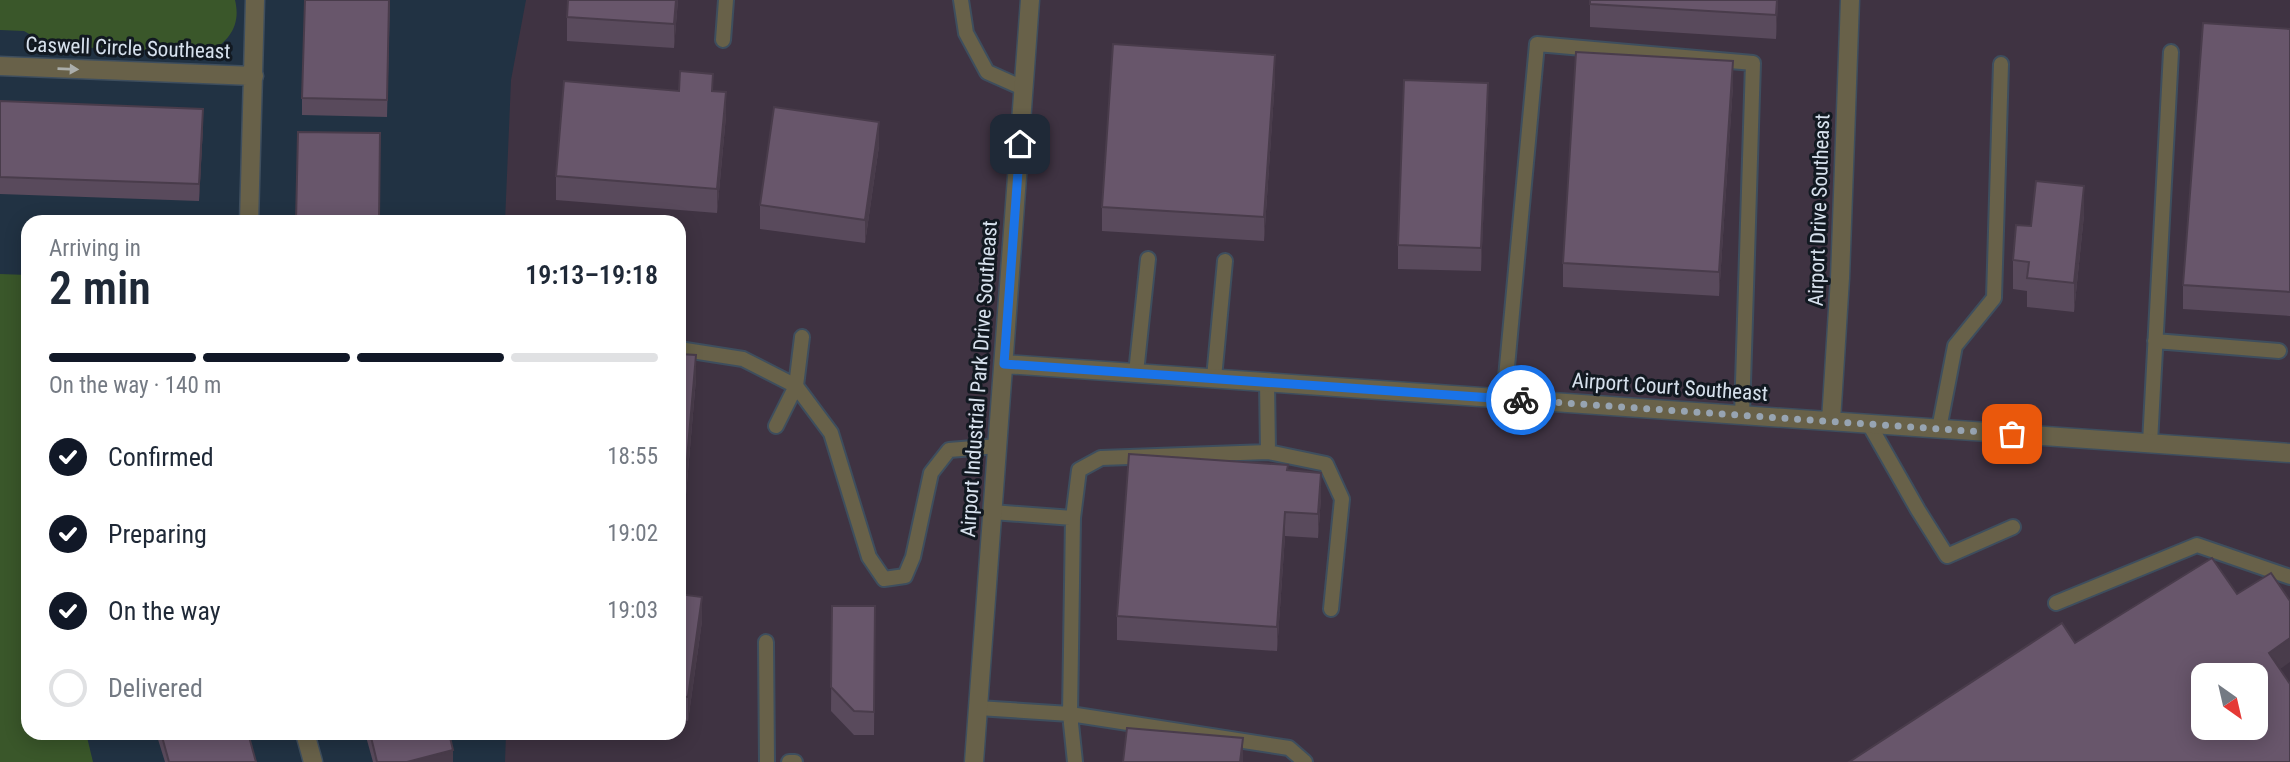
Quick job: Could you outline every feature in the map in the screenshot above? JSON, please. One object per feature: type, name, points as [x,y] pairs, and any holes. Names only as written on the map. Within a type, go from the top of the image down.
[{"type":"street","points":[[249,215],[255,0]]},
{"type":"street","name":"Airport Industrial Park Drive Southeast","points":[[974,762],[1030,0]]},
{"type":"street","name":"Airport Drive Southeast","points":[[1831,421],[1840,278],[1850,0]]},
{"type":"street","name":"Caswell Circle Southeast","points":[[0,66],[254,76]]},
{"type":"street","name":"Airport Court Southeast","points":[[1004,364],[2290,453]]},
{"type":"street","points":[[307,740],[313,762]]},
{"type":"lane","points":[[723,40],[726,0]]},
{"type":"lane","points":[[961,0],[965,33],[987,72],[1023,88]]},
{"type":"lane","points":[[1504,398],[1537,44],[1753,63],[1742,415]]},
{"type":"lane","points":[[2150,443],[2171,52]]},
{"type":"lane","points":[[1939,429],[1955,346],[1994,298],[2001,64]]},
{"type":"lane","points":[[1136,373],[1148,259]]},
{"type":"lane","points":[[1214,378],[1226,261]]},
{"type":"lane","points":[[776,426],[796,386],[802,337]]},
{"type":"lane","points":[[2155,341],[2280,351]]},
{"type":"lane","points":[[686,350],[743,359],[796,386],[831,433],[869,557],[884,579],[905,576],[913,557],[931,473],[949,450],[998,446]]},
{"type":"lane","points":[[1267,382],[1268,452]]},
{"type":"lane","points":[[1870,424],[1947,556],[2013,527]]},
{"type":"lane","points":[[1075,762],[1070,714],[1073,518],[1079,470],[1101,458],[1268,452],[1326,464],[1342,499],[1331,609]]},
{"type":"lane","points":[[992,512],[1073,518]]},
{"type":"lane","points":[[2056,603],[2197,545],[2290,577]]},
{"type":"lane","points":[[766,642],[767,762]]},
{"type":"lane","points":[[978,708],[1070,714],[1289,748],[1305,762]]},
{"type":"shaded area","points":[[526,0],[2290,0],[2290,762],[505,762],[506,740],[686,740],[686,215],[505,215],[511,80]]},
{"type":"green space","points":[[0,0],[235,0],[236,17],[228,37],[209,53],[50,46],[24,31],[0,30]]},
{"type":"green space","points":[[0,274],[21,275],[21,740],[88,740],[93,762],[0,762]]},
{"type":"building","points":[[305,0],[389,0],[387,100],[302,98]]},
{"type":"building","points":[[568,0],[676,0],[674,24],[567,17]]},
{"type":"building","points":[[1590,0],[1777,0],[1776,15],[1590,4]]},
{"type":"building","points":[[2203,23],[2290,29],[2290,292],[2183,285]]},
{"type":"building","points":[[1113,44],[1275,55],[1264,217],[1102,207]]},
{"type":"building","points":[[1576,52],[1733,61],[1719,272],[1563,263]]},
{"type":"building","points":[[680,71],[713,74],[712,91],[726,92],[717,189],[556,176],[564,81],[679,91]]},
{"type":"building","points":[[1404,80],[1488,83],[1481,248],[1398,245]]},
{"type":"building","points":[[0,101],[203,109],[199,184],[0,177]]},
{"type":"building","points":[[774,107],[879,122],[865,220],[760,205]]},
{"type":"building","points":[[298,132],[380,133],[379,215],[296,215]]},
{"type":"building","points":[[2036,181],[2084,186],[2074,283],[2027,278],[2029,262],[2013,260],[2016,225],[2031,226]]},
{"type":"building","points":[[686,354],[696,355],[686,471]]},
{"type":"building","points":[[1129,454],[1288,465],[1287,470],[1321,473],[1318,514],[1285,512],[1277,627],[1117,616]]},
{"type":"building","points":[[2212,558],[2237,594],[2271,573],[2290,601],[2290,638],[2269,653],[2290,684],[2290,762],[1849,762],[2062,623],[2075,643]]},
{"type":"building","points":[[686,595],[702,597],[686,697]]},
{"type":"building","points":[[832,606],[875,606],[874,712],[854,711],[831,687]]},
{"type":"building","points":[[1127,728],[1243,738],[1240,762],[1123,762]]},
{"type":"building","points":[[163,740],[250,740],[256,762],[169,762]]},
{"type":"building","points":[[372,740],[451,740],[453,750],[407,762],[377,762]]},
{"type":"way so far","points":[[1521,400],[2012,434]]},
{"type":"route","points":[[1020,144],[1004,364],[1521,400]]}]
